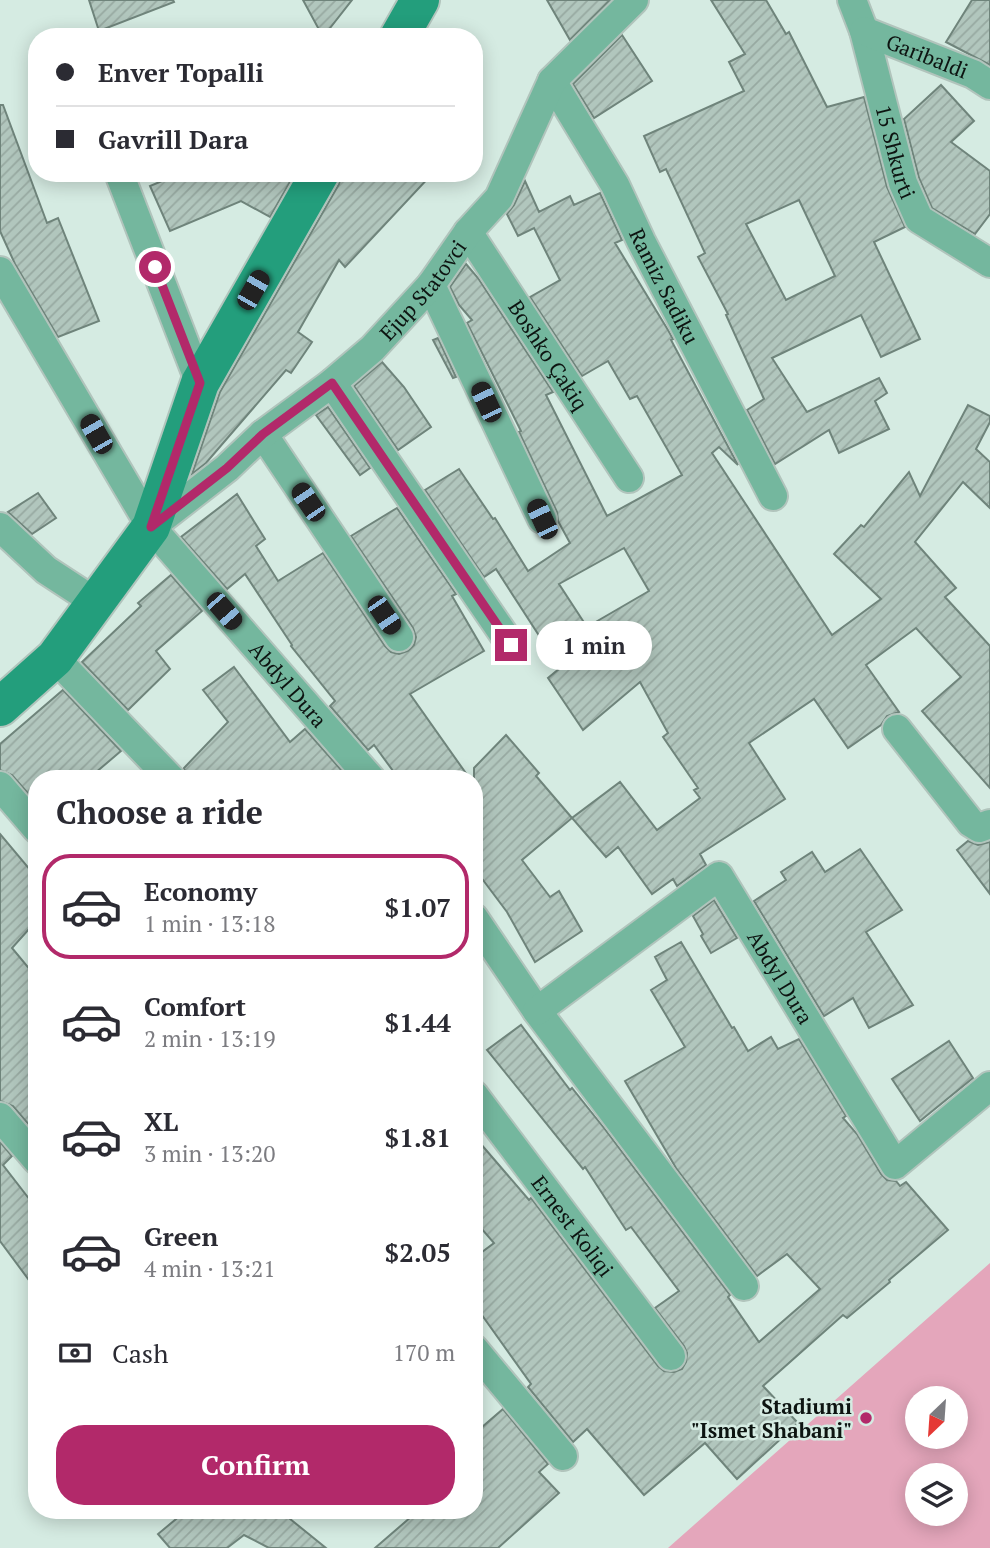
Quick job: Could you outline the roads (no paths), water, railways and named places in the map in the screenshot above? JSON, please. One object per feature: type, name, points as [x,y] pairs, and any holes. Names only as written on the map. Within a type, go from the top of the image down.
[{"type":"main road","points":[[404,28],[420,0]]},
{"type":"main road","points":[[0,707],[55,658],[151,527],[200,383],[315,182]]},
{"type":"street","name":"Ejup Statovci","points":[[151,527],[227,468],[263,434],[332,383],[372,349],[431,285],[468,232],[499,198],[552,80],[634,0]]},
{"type":"street","name":"15 Shkurti","points":[[852,0],[864,31],[903,183],[919,219],[990,263]]},
{"type":"street","name":"Garibaldi","points":[[864,31],[973,74],[990,85]]},
{"type":"street","name":"Ramiz Sadiku","points":[[552,80],[615,184],[641,241],[774,496]]},
{"type":"street","points":[[122,182],[200,383]]},
{"type":"street","name":"Boshko Çakiq","points":[[468,232],[629,478]]},
{"type":"street","name":"Abdyl Dura","points":[[0,271],[151,527],[363,770]]},
{"type":"street","points":[[431,285],[542,519]]},
{"type":"street","points":[[332,383],[511,645]]},
{"type":"street","points":[[263,434],[399,637]]},
{"type":"street","points":[[0,527],[46,570],[95,602]]},
{"type":"street","points":[[55,658],[162,770]]},
{"type":"street","points":[[897,729],[971,823],[979,828],[990,824]]},
{"type":"street","points":[[0,786],[28,819]]},
{"type":"street","name":"Abdyl Dura","points":[[537,1011],[719,876],[895,1165],[990,1086]]},
{"type":"street","points":[[483,931],[537,1011],[744,1286]]},
{"type":"street","name":"Ernest Koliqi","points":[[483,1107],[671,1356]]},
{"type":"street","points":[[0,1116],[28,1149]]},
{"type":"street","points":[[483,1360],[563,1456]]},
{"type":"place","name":"Stadiumi \"Ismet Shabani\"","points":[[866,1418]]}]
